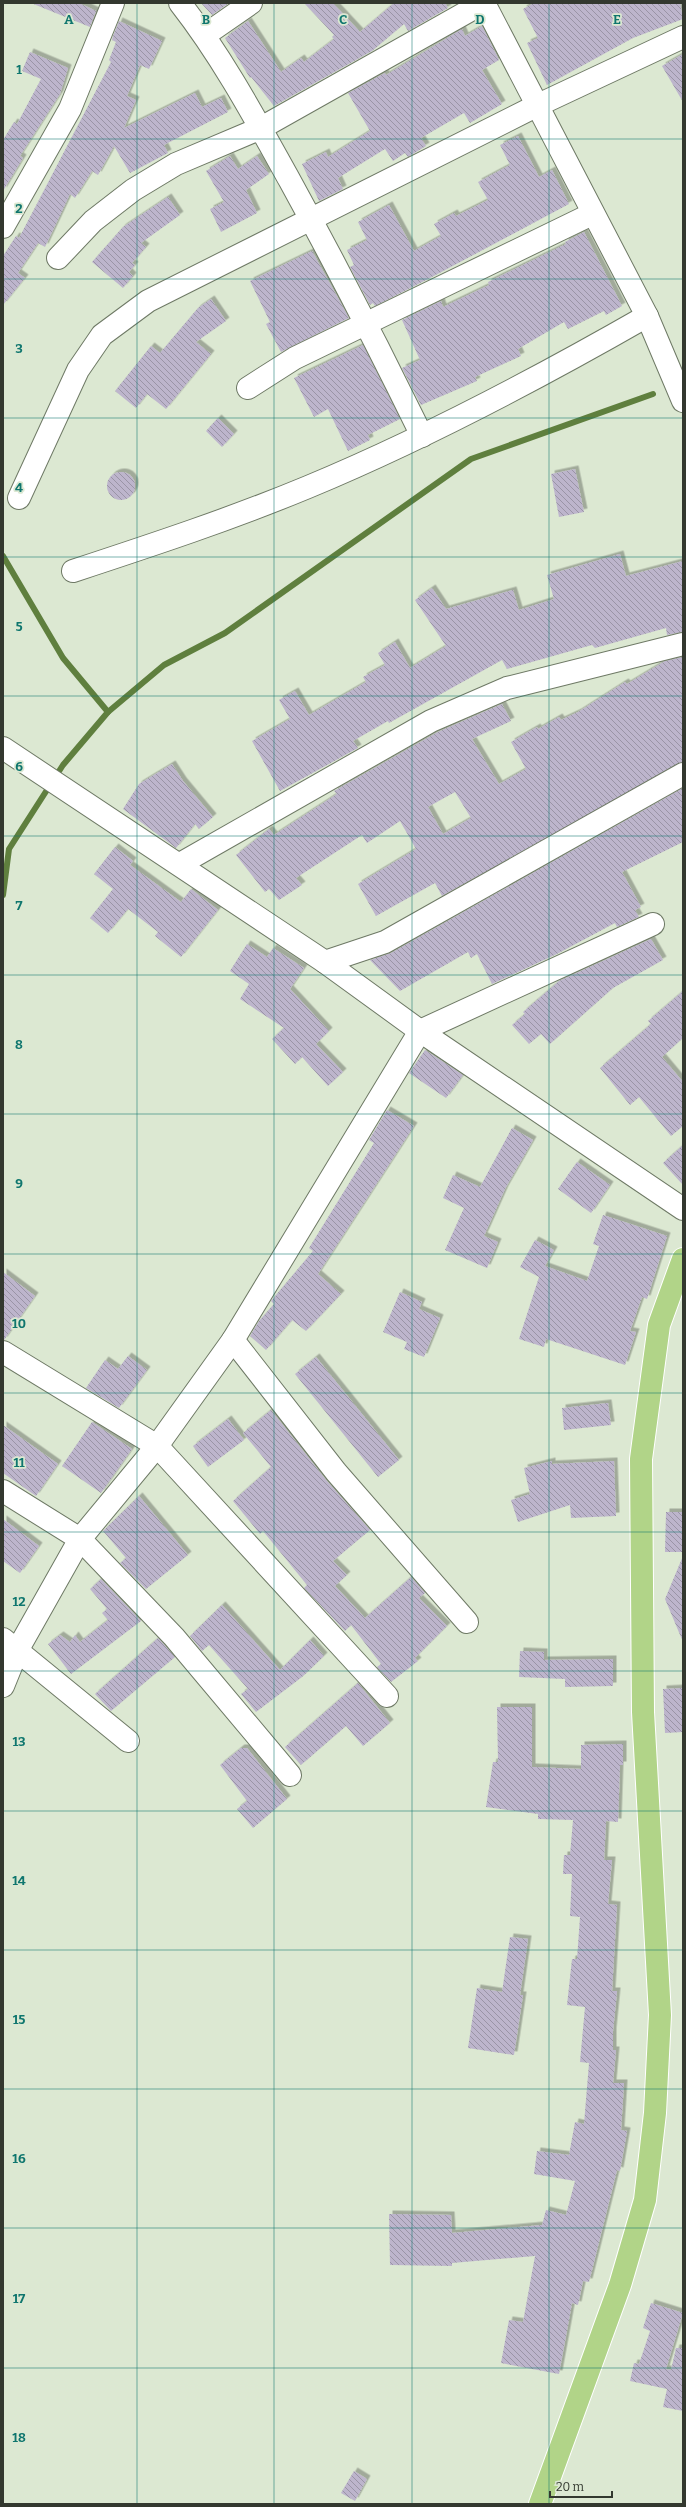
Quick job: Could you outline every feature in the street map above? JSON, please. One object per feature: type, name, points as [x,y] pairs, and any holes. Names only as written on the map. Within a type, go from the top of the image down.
[{"type":"main road","points":[[540,2504],[620,2285],[645,2200],[651,2145],[660,2015],[643,1712],[641,1459],[659,1325],[683,1259]]},
{"type":"street","points":[[3,227],[70,109],[113,3]]},
{"type":"street","points":[[180,3],[205,35],[261,128],[367,323],[422,436]]},
{"type":"street","points":[[205,35],[251,3]]},
{"type":"street","points":[[58,258],[93,221],[133,190],[176,164],[261,128],[484,3],[592,214],[647,316],[683,401]]},
{"type":"street","points":[[19,498],[78,370],[102,335],[148,301],[310,218],[536,106],[683,37]]},
{"type":"street","points":[[248,388],[295,358],[592,214]]},
{"type":"street","points":[[73,571],[191,532],[308,487],[422,436],[536,379],[647,316]]},
{"type":"street","points":[[180,864],[431,721],[507,688],[683,644]]},
{"type":"street","points":[[3,748],[180,864],[325,962],[420,1031],[683,1209]]},
{"type":"street","points":[[325,962],[385,942],[683,774]]},
{"type":"street","points":[[3,1686],[10,1644],[80,1539],[157,1446],[233,1340],[420,1031],[654,924]]},
{"type":"street","points":[[233,1340],[336,1472],[467,1622]]},
{"type":"street","points":[[3,1352],[157,1446],[387,1696]]},
{"type":"street","points":[[3,1490],[80,1539],[174,1637],[290,1775]]},
{"type":"street","points":[[10,1644],[128,1741]]},
{"type":"building","points":[[31,3],[79,3],[96,11],[90,27]]},
{"type":"building","points":[[201,3],[229,3],[212,15]]},
{"type":"building","points":[[304,3],[333,3],[360,32],[394,3],[445,3],[448,8],[408,31],[404,24],[372,51],[274,106],[251,77],[250,78],[225,38],[248,21],[281,72],[301,58],[304,62],[334,39],[332,37],[334,35]]},
{"type":"building","points":[[534,3],[680,3],[683,19],[633,38],[547,85],[527,43],[538,38],[523,9]]},
{"type":"building","points":[[119,21],[162,41],[149,69],[140,65],[127,96],[136,100],[124,128],[195,93],[202,107],[221,98],[228,112],[164,145],[168,153],[130,173],[114,146],[98,175],[92,171],[75,198],[70,194],[45,247],[38,243],[18,273],[25,278],[3,305],[3,256],[16,236],[19,238],[111,62],[109,60],[116,42],[112,40]]},
{"type":"building","points":[[482,26],[499,60],[482,70],[502,104],[470,123],[464,113],[421,138],[426,146],[408,157],[405,153],[393,161],[385,149],[338,178],[343,189],[319,201],[302,164],[326,152],[328,157],[370,131],[348,93],[385,73],[386,75],[462,29],[465,36]]},
{"type":"building","points":[[30,52],[68,68],[60,94],[20,156],[23,158],[3,191],[3,140],[14,122],[17,124],[41,79],[22,71]]},
{"type":"building","points":[[683,54],[683,102],[662,66]]},
{"type":"building","points":[[518,136],[539,177],[552,170],[569,204],[375,306],[373,303],[370,305],[350,267],[354,265],[347,250],[367,240],[358,222],[389,205],[414,251],[441,236],[434,224],[454,213],[456,216],[488,200],[478,182],[510,165],[500,145]]},
{"type":"building","points":[[230,156],[238,169],[257,156],[269,174],[246,190],[257,213],[221,232],[210,209],[224,202],[206,171]]},
{"type":"building","points":[[168,197],[180,215],[141,243],[146,247],[132,263],[135,265],[129,272],[133,276],[123,288],[92,262],[123,227]]},
{"type":"building","points":[[584,232],[622,306],[606,315],[604,311],[568,329],[564,322],[518,349],[521,356],[475,377],[477,381],[421,405],[402,368],[420,360],[402,320],[441,301],[443,307],[489,285],[488,282],[566,244],[565,242]]},
{"type":"building","points":[[312,251],[349,318],[281,352],[266,324],[270,322],[250,281]]},
{"type":"building","points":[[211,299],[226,321],[196,342],[211,354],[166,409],[147,394],[136,408],[115,391],[151,346],[160,353],[198,308]]},
{"type":"building","points":[[363,345],[400,419],[368,435],[370,440],[348,451],[328,409],[314,417],[294,378]]},
{"type":"building","points":[[218,418],[234,434],[222,447],[206,431]]},
{"type":"building","points":[[575,469],[584,512],[559,517],[551,474]]},
{"type":"building","points":[[121,472],[127,473],[131,476],[134,480],[134,492],[131,496],[127,499],[121,500],[115,499],[111,496],[108,492],[107,486],[108,480],[111,476],[115,473]]},
{"type":"building","points":[[620,554],[626,576],[683,561],[683,632],[667,635],[666,628],[595,648],[592,645],[507,669],[502,660],[389,723],[388,721],[353,741],[358,748],[280,791],[252,741],[290,719],[279,700],[295,691],[309,715],[366,682],[363,677],[385,665],[378,653],[395,642],[410,668],[446,646],[415,600],[432,588],[446,609],[513,590],[519,610],[554,599],[547,575]]},
{"type":"building","points":[[683,657],[683,762],[442,896],[435,883],[376,916],[358,884],[416,849],[400,821],[367,843],[362,835],[296,878],[302,885],[279,900],[269,889],[265,892],[236,855],[269,829],[274,835],[337,794],[334,791],[438,732],[502,704],[511,721],[472,739],[499,784],[526,769],[511,742],[537,727],[538,729],[559,717],[561,720],[578,712],[625,682],[627,684],[665,661]],"holes":[[[455,792],[471,818],[443,834],[428,807]]]},
{"type":"building","points":[[172,764],[183,781],[213,817],[199,829],[195,824],[176,848],[123,809],[139,784]]},
{"type":"building","points":[[683,788],[683,842],[622,872],[641,907],[635,910],[639,917],[617,927],[615,923],[557,954],[492,984],[477,954],[471,958],[468,952],[400,991],[370,960],[391,953]]},
{"type":"building","points":[[115,847],[133,861],[130,865],[181,902],[191,889],[218,910],[181,957],[155,936],[158,932],[128,909],[108,933],[90,918],[113,889],[94,874]]},
{"type":"building","points":[[651,939],[663,960],[613,988],[550,1044],[541,1034],[529,1044],[512,1025],[525,1014],[523,1012],[559,981]]},
{"type":"building","points":[[247,944],[267,957],[273,948],[304,968],[290,989],[329,1031],[316,1044],[343,1072],[328,1086],[302,1057],[295,1064],[272,1039],[284,1028],[240,999],[249,984],[230,971]]},
{"type":"building","points":[[683,991],[683,1038],[662,1057],[683,1082],[683,1126],[671,1136],[639,1097],[630,1105],[600,1068],[651,1024],[648,1021]]},
{"type":"building","points":[[425,1050],[463,1075],[446,1098],[409,1073]]},
{"type":"building","points":[[387,1110],[414,1126],[318,1274],[341,1294],[306,1331],[292,1320],[266,1350],[250,1336],[259,1321],[274,1304],[271,1301],[313,1251],[309,1248],[374,1143],[369,1140]]},
{"type":"building","points":[[512,1128],[533,1140],[505,1189],[484,1236],[498,1242],[487,1268],[445,1250],[464,1208],[443,1198],[453,1175],[480,1187]]},
{"type":"building","points":[[683,1145],[683,1185],[663,1163]]},
{"type":"building","points":[[577,1162],[610,1185],[591,1213],[558,1189]]},
{"type":"building","points":[[603,1215],[667,1236],[647,1299],[642,1297],[630,1331],[636,1332],[625,1365],[546,1339],[544,1347],[519,1339],[539,1277],[520,1267],[535,1240],[554,1250],[545,1266],[587,1281],[599,1246],[593,1244]]},
{"type":"building","points":[[3,1272],[35,1296],[4,1340],[3,1340]]},
{"type":"building","points":[[400,1292],[422,1302],[419,1309],[440,1318],[424,1357],[404,1349],[407,1342],[383,1332]]},
{"type":"building","points":[[128,1356],[147,1370],[119,1408],[86,1388],[105,1360],[118,1369]]},
{"type":"building","points":[[316,1357],[399,1460],[378,1477],[295,1374]]},
{"type":"building","points":[[608,1403],[611,1425],[564,1430],[562,1408]]},
{"type":"building","points":[[271,1410],[326,1480],[370,1530],[333,1561],[347,1575],[335,1586],[365,1618],[411,1577],[425,1593],[419,1598],[447,1626],[415,1658],[418,1661],[391,1682],[377,1667],[381,1664],[351,1625],[345,1631],[304,1588],[307,1585],[263,1531],[260,1534],[233,1501],[271,1467],[243,1433]]},
{"type":"building","points":[[228,1419],[244,1440],[208,1467],[193,1446]]},
{"type":"building","points":[[92,1422],[132,1449],[101,1493],[62,1466]]},
{"type":"building","points":[[3,1425],[58,1464],[36,1496],[3,1473]]},
{"type":"building","points":[[552,1461],[552,1464],[614,1461],[616,1516],[571,1518],[570,1505],[518,1522],[511,1500],[530,1494],[524,1468]]},
{"type":"building","points":[[139,1496],[188,1555],[146,1589],[120,1563],[126,1558],[103,1531]]},
{"type":"building","points":[[666,1512],[683,1512],[683,1552],[665,1552]]},
{"type":"building","points":[[3,1519],[39,1546],[20,1573],[3,1561]]},
{"type":"building","points":[[683,1556],[683,1642],[665,1599]]},
{"type":"building","points":[[101,1579],[141,1621],[71,1674],[48,1644],[60,1635],[70,1642],[75,1635],[80,1642],[108,1620],[102,1613],[107,1609],[90,1589]]},
{"type":"building","points":[[222,1605],[280,1670],[310,1640],[324,1656],[302,1677],[256,1712],[241,1694],[248,1689],[209,1645],[202,1651],[190,1636]]},
{"type":"building","points":[[158,1638],[175,1657],[111,1711],[95,1694]]},
{"type":"building","points":[[520,1651],[544,1652],[544,1660],[613,1659],[613,1686],[565,1687],[565,1679],[519,1677]]},
{"type":"building","points":[[358,1683],[390,1723],[363,1746],[346,1726],[301,1765],[285,1747]]},
{"type":"building","points":[[683,1688],[683,1732],[665,1733],[663,1689]]},
{"type":"building","points":[[497,1707],[532,1707],[532,1767],[581,1769],[581,1745],[623,1744],[623,1765],[620,1765],[618,1822],[606,1821],[604,1860],[612,1860],[608,1904],[617,1905],[612,1991],[617,1991],[613,2031],[613,2050],[616,2050],[613,2083],[624,2083],[621,2130],[627,2131],[620,2171],[617,2170],[589,2282],[583,2281],[578,2305],[572,2303],[559,2374],[501,2363],[509,2320],[523,2322],[535,2256],[452,2263],[452,2266],[390,2265],[389,2214],[451,2215],[452,2233],[542,2225],[546,2210],[566,2215],[575,2181],[534,2174],[537,2151],[569,2155],[575,2122],[584,2124],[589,2063],[580,2062],[585,2007],[567,2005],[572,1959],[577,1959],[580,1917],[570,1916],[572,1874],[563,1874],[564,1855],[570,1855],[573,1820],[538,1819],[538,1814],[486,1807],[493,1762],[498,1762]]},
{"type":"building","points":[[241,1748],[247,1748],[287,1799],[253,1828],[237,1809],[247,1801],[220,1765]]},
{"type":"building","points":[[510,1937],[528,1939],[520,1995],[523,1995],[514,2055],[468,2048],[477,1988],[502,1992]]},
{"type":"building","points":[[651,2303],[683,2313],[666,2369],[671,2370],[676,2348],[683,2348],[683,2411],[663,2407],[667,2389],[630,2381],[634,2363],[639,2364],[650,2331],[643,2328]]},
{"type":"building","points":[[354,2471],[367,2479],[355,2501],[341,2493]]},
{"type":"waterway","points":[[3,895],[9,849],[63,765],[108,712],[164,665],[225,633],[471,459],[653,394]]},
{"type":"waterway","points":[[3,556],[63,658],[108,712]]}]
